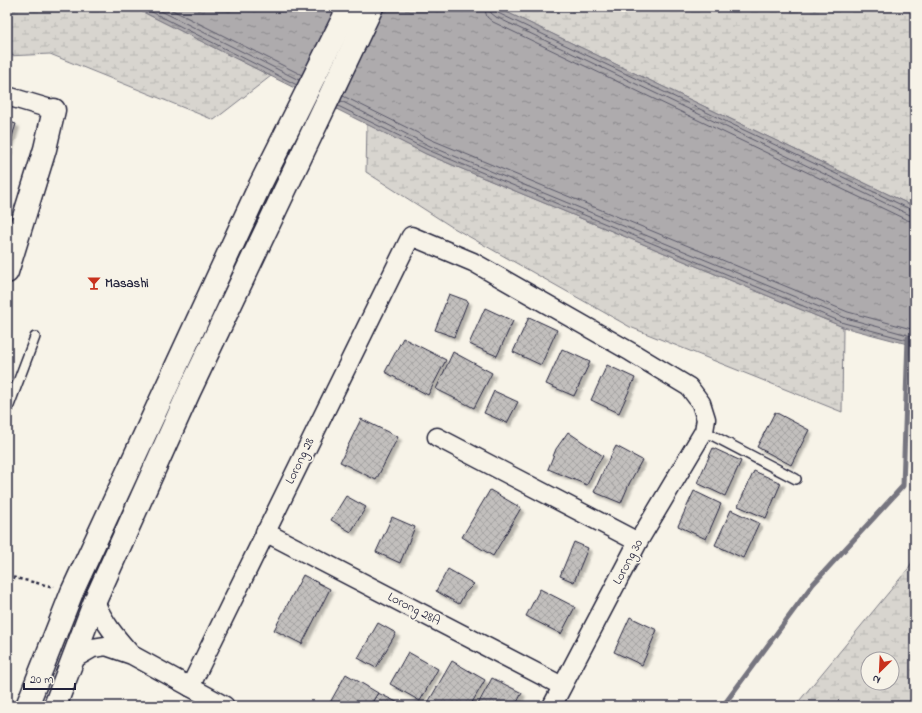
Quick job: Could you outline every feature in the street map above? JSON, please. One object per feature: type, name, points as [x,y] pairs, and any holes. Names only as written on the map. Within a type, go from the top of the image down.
[{"type":"main road","points":[[27,706],[72,592],[260,184],[349,7]]},
{"type":"main road","points":[[55,706],[95,601],[189,392],[372,7]]},
{"type":"main road","points":[[9,260],[45,148],[54,110]]},
{"type":"street","points":[[7,96],[54,110]]},
{"type":"street","name":"Lorong 28","points":[[190,686],[411,236],[474,262],[689,387],[701,402],[705,425]]},
{"type":"street","name":"Lorong 30","points":[[552,706],[638,542],[705,425]]},
{"type":"street","points":[[437,437],[638,542]]},
{"type":"street","name":"Lorong 28A","points":[[265,532],[562,686]]},
{"type":"street","points":[[95,601],[101,615],[112,633],[132,655]]},
{"type":"street","points":[[72,660],[93,648],[106,646],[132,655],[225,706]]},
{"type":"lane","points":[[7,411],[35,338]]},
{"type":"lane","points":[[705,425],[796,479]]},
{"type":"path","points":[[7,576],[72,592]]},
{"type":"green space","points":[[7,7],[133,7],[271,76],[214,120],[50,54],[7,56]]},
{"type":"green space","points":[[496,7],[915,7],[915,207]]},
{"type":"green space","points":[[367,124],[426,154],[843,327],[842,412],[630,327],[452,227],[366,172]]},
{"type":"green space","points":[[915,557],[915,706],[795,706],[908,569]]},
{"type":"water","points":[[133,7],[496,7],[915,207],[915,346],[843,327],[426,154]]},
{"type":"building","points":[[7,121],[16,124],[7,153]]},
{"type":"building","points":[[449,294],[468,301],[454,337],[435,330]]},
{"type":"building","points":[[485,308],[513,321],[497,356],[469,344]]},
{"type":"building","points":[[529,317],[557,330],[541,365],[513,352]]},
{"type":"building","points":[[403,338],[446,360],[428,395],[385,372]]},
{"type":"building","points":[[562,349],[590,362],[574,396],[546,384]]},
{"type":"building","points":[[453,352],[492,373],[474,408],[436,389]]},
{"type":"building","points":[[607,365],[635,378],[619,413],[591,400]]},
{"type":"building","points":[[494,391],[518,402],[507,423],[484,413]]},
{"type":"building","points":[[775,412],[809,430],[791,465],[757,447]]},
{"type":"building","points":[[361,419],[398,437],[376,480],[340,462]]},
{"type":"building","points":[[568,432],[603,456],[587,485],[548,469],[556,449]]},
{"type":"building","points":[[616,446],[642,460],[621,503],[594,492]]},
{"type":"building","points":[[713,448],[741,461],[725,496],[697,483]]},
{"type":"building","points":[[754,471],[781,483],[766,518],[738,506]]},
{"type":"building","points":[[490,490],[521,508],[493,556],[462,537]]},
{"type":"building","points":[[694,491],[721,504],[706,539],[678,526]]},
{"type":"building","points":[[346,496],[366,507],[351,532],[331,520]]},
{"type":"building","points":[[731,510],[759,523],[743,558],[715,545]]},
{"type":"building","points":[[392,517],[415,527],[400,563],[376,552]]},
{"type":"building","points":[[574,542],[588,548],[574,582],[560,576]]},
{"type":"building","points":[[448,569],[474,584],[465,593],[459,604],[436,591]]},
{"type":"building","points":[[303,575],[330,589],[302,644],[274,630]]},
{"type":"building","points":[[540,589],[575,607],[561,634],[526,616]]},
{"type":"building","points":[[630,617],[657,630],[642,665],[614,652]]},
{"type":"building","points":[[378,623],[396,633],[376,668],[358,658]]},
{"type":"building","points":[[408,652],[438,669],[420,701],[390,684]]},
{"type":"building","points":[[452,661],[485,680],[470,706],[426,706]]},
{"type":"building","points":[[346,674],[378,693],[370,706],[328,706]]},
{"type":"building","points":[[492,678],[522,693],[515,706],[477,706]]},
{"type":"building","points":[[378,693],[405,706],[370,706]]},
{"type":"waterway","points":[[723,706],[813,584],[903,486],[908,338]]},
{"type":"place","name":"Masashi","points":[[94,283]]}]
